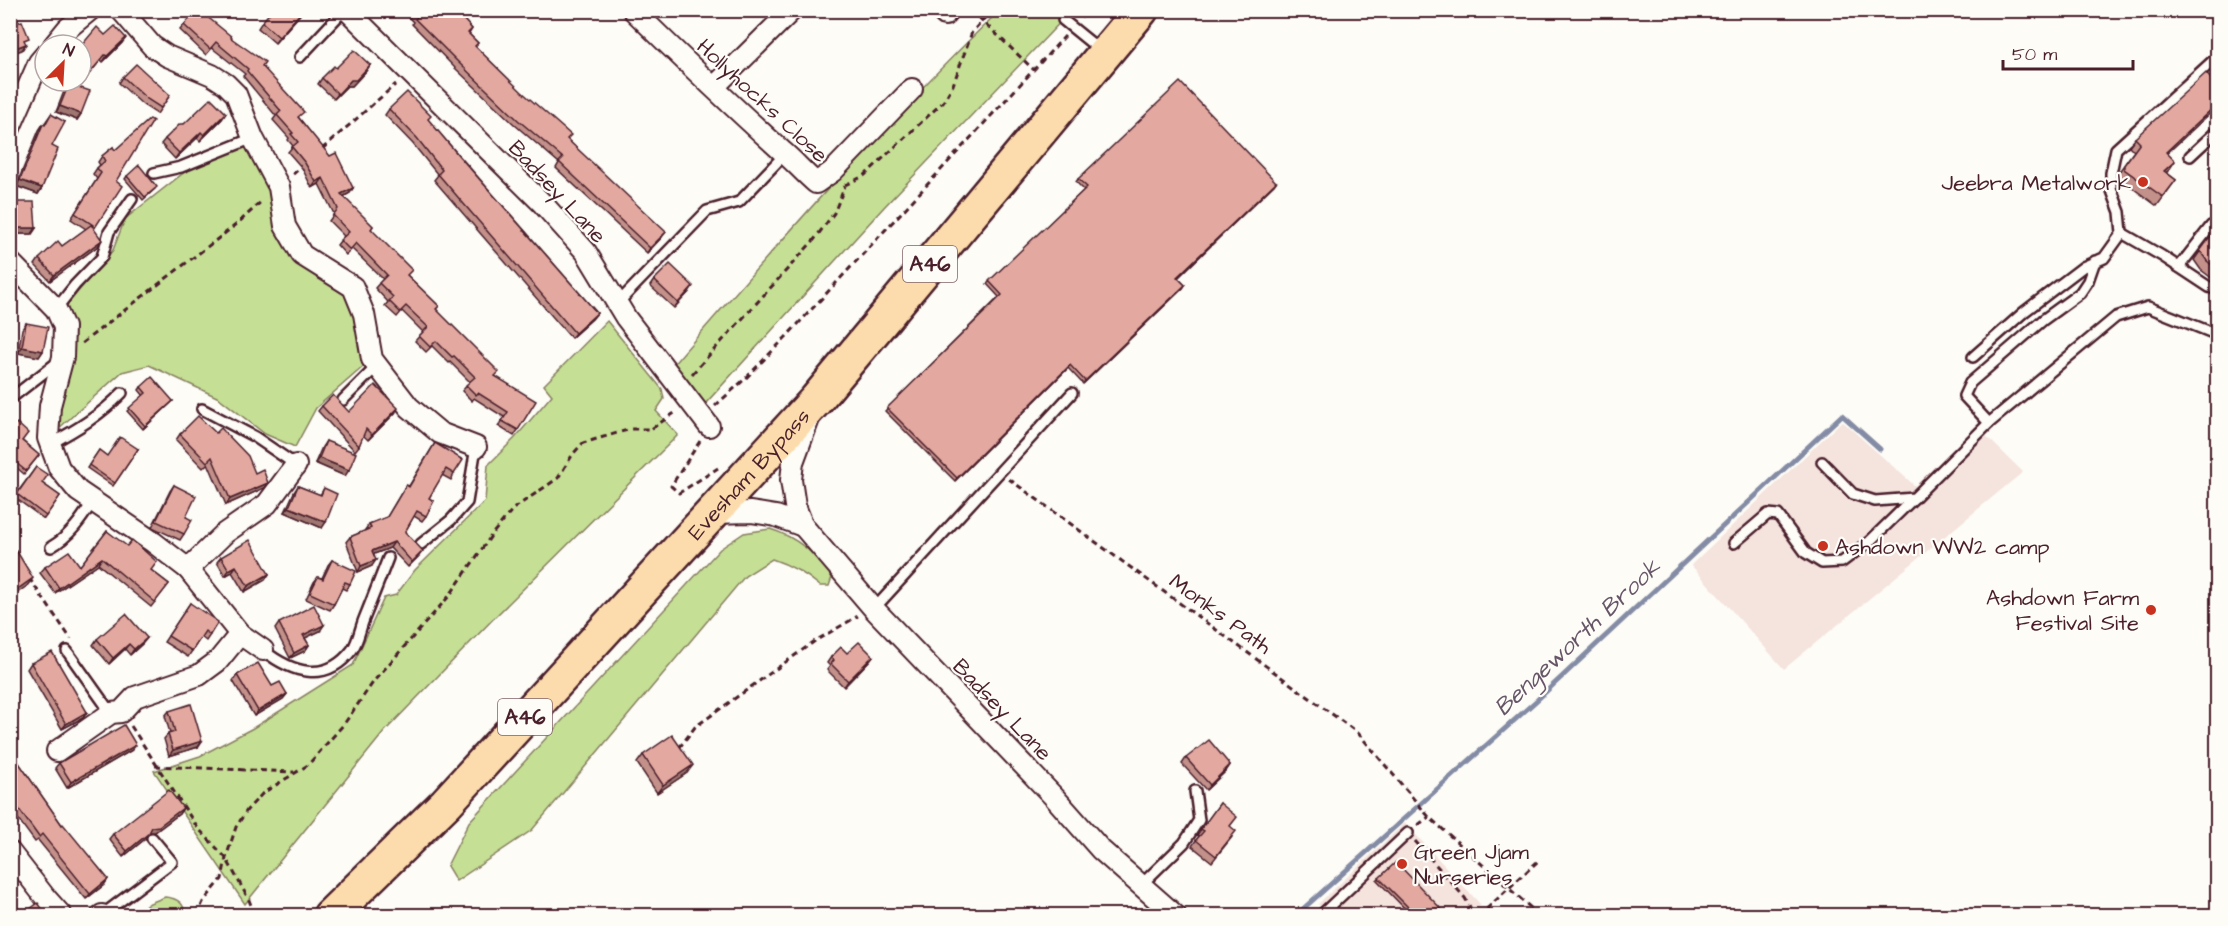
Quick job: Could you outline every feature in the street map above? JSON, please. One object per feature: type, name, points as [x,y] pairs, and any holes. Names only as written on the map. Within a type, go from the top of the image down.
[{"type":"highway","name":"Evesham Bypass","points":[[330,915],[446,803],[816,400],[1141,10]]},
{"type":"street","points":[[64,33],[90,10]]},
{"type":"street","points":[[121,10],[152,46],[226,84],[236,94],[253,138],[279,187],[285,226],[302,255],[353,287],[364,314],[372,359],[409,407],[440,433],[476,447]]},
{"type":"street","name":"Badsey Lane","points":[[345,10],[543,204],[586,252],[617,304],[705,422]]},
{"type":"street","name":"Hollyhocks Close","points":[[633,10],[797,168],[816,183],[912,89]]},
{"type":"street","points":[[714,87],[792,10]]},
{"type":"street","points":[[13,116],[33,74]]},
{"type":"street","points":[[10,262],[56,309],[64,327],[63,357],[50,406],[48,438],[59,468],[78,490],[188,569],[240,634],[262,650]]},
{"type":"street","name":"Badsey Lane","points":[[816,400],[793,462],[791,480],[795,506],[803,526],[873,607],[1055,798],[1101,850],[1176,915]]},
{"type":"street","points":[[188,569],[225,533],[267,504],[296,465]]},
{"type":"street","name":"Badsey Lane","points":[[713,513],[751,512],[776,516],[803,526]]},
{"type":"street","points":[[57,751],[116,713],[135,697],[199,675],[218,661],[240,634]]},
{"type":"street","points":[[10,852],[62,915]]},
{"type":"lane","points":[[300,57],[345,10]]},
{"type":"lane","points":[[1063,20],[1105,54]]},
{"type":"lane","points":[[1973,357],[2024,312],[2083,267],[2104,258],[2122,233],[2120,212],[2111,188],[2111,173],[2116,150],[2217,58]]},
{"type":"lane","points":[[2190,156],[2217,130]]},
{"type":"lane","points":[[154,173],[181,167],[253,138]]},
{"type":"lane","points":[[617,304],[707,211],[739,202],[785,154]]},
{"type":"lane","points":[[56,309],[102,256],[109,232],[132,199]]},
{"type":"lane","points":[[2179,267],[2211,226]]},
{"type":"lane","points":[[2122,233],[2217,290]]},
{"type":"lane","points":[[1989,423],[1964,396],[1970,383],[2043,320],[2080,293],[2095,261]]},
{"type":"lane","points":[[1734,543],[1768,514],[1778,515],[1806,553],[1822,563],[1842,562],[1870,541],[1989,423],[2116,316],[2148,306],[2217,335]]},
{"type":"lane","points":[[10,399],[63,357]]},
{"type":"lane","points":[[343,400],[377,366]]},
{"type":"lane","points":[[50,444],[75,431],[108,408],[122,393]]},
{"type":"lane","points":[[873,607],[1072,393]]},
{"type":"lane","points":[[202,409],[255,436],[296,465]]},
{"type":"lane","points":[[421,544],[451,520],[467,502],[476,447]]},
{"type":"lane","points":[[1822,462],[1853,494],[1875,501],[1914,498]]},
{"type":"lane","points":[[51,547],[63,540],[77,525],[93,501]]},
{"type":"lane","points":[[262,650],[293,669],[318,672],[334,668],[353,649],[388,558]]},
{"type":"lane","points":[[72,648],[116,713]]},
{"type":"lane","points":[[1141,885],[1184,843],[1199,820],[1195,791]]},
{"type":"lane","points":[[1320,915],[1407,833]]},
{"type":"lane","points":[[102,915],[172,862],[152,838]]},
{"type":"path","points":[[972,10],[1033,69]]},
{"type":"path","points":[[197,915],[203,902],[222,879],[236,827],[247,810],[263,793],[308,765],[344,724],[375,681],[450,595],[493,533],[513,509],[558,478],[583,443],[631,429],[651,429],[665,421],[684,395],[814,240],[834,213],[846,186],[864,176],[943,102],[953,85],[972,32],[992,10]]},
{"type":"path","points":[[748,474],[732,460],[679,493],[671,486],[705,422],[1073,28],[1087,10]]},
{"type":"path","points":[[314,156],[409,73]]},
{"type":"path","points":[[63,357],[237,224],[305,164]]},
{"type":"path","points":[[827,174],[846,186]]},
{"type":"path","name":"Monks Path","points":[[1000,472],[1358,733],[1429,817],[1508,888]]},
{"type":"path","points":[[10,545],[15,554]]},
{"type":"path","points":[[26,572],[72,648]]},
{"type":"path","points":[[679,748],[695,727],[815,641],[873,607]]},
{"type":"path","points":[[116,713],[197,827],[226,858],[257,915]]},
{"type":"path","points":[[155,766],[296,771]]},
{"type":"path","points":[[1407,833],[1465,898],[1470,907],[1461,915]]},
{"type":"path","points":[[1479,915],[1538,861]]},
{"type":"path","points":[[1508,888],[1540,915]]},
{"type":"shaded area","name":"Ashdown WW2 camp","points":[[1842,421],[1915,486],[1976,426],[2023,472],[1784,669],[1691,565]]},
{"type":"shaded area","name":"Green Jjam Nurseries","points":[[1405,823],[1481,905],[1469,915],[1328,916],[1318,904]]},
{"type":"green space","points":[[999,11],[1071,11],[884,207],[705,404],[672,366],[872,141]]},
{"type":"green space","points":[[255,144],[302,255],[353,287],[372,359],[316,408],[295,447],[265,434],[219,398],[149,365],[122,372],[48,438],[60,313],[113,250],[125,219],[186,171],[224,154]]},
{"type":"green space","points":[[607,321],[662,389],[664,399],[656,411],[678,435],[496,616],[384,732],[245,904],[154,771],[200,756],[253,728],[353,665],[384,598],[396,595],[415,570],[485,501],[488,465],[552,395],[544,385]]},
{"type":"green space","points":[[770,529],[788,536],[813,554],[832,577],[829,586],[820,586],[797,570],[772,559],[745,576],[532,830],[456,881],[447,866],[469,822],[720,549],[744,533]]},
{"type":"green space","points":[[165,897],[180,902],[184,907],[185,915],[133,915],[150,903]]},
{"type":"building","points":[[272,10],[303,10],[279,37],[262,22]]},
{"type":"building","points":[[410,10],[455,10],[472,29],[468,33],[478,43],[475,46],[571,135],[567,139],[666,232],[650,248],[559,162],[563,158],[518,120],[458,62],[415,19],[417,17]]},
{"type":"building","points":[[195,12],[202,18],[205,15],[231,38],[265,62],[262,66],[304,112],[298,117],[330,156],[336,153],[353,188],[341,194],[373,226],[371,229],[412,270],[407,275],[439,306],[436,309],[499,372],[495,376],[536,401],[518,430],[502,421],[508,412],[478,393],[476,395],[466,385],[475,377],[454,356],[452,357],[436,341],[430,347],[419,336],[428,327],[406,306],[400,312],[389,301],[393,297],[379,283],[387,275],[356,243],[350,250],[340,240],[349,232],[333,215],[338,209],[323,178],[316,182],[292,147],[298,142],[277,115],[281,111],[247,71],[248,69],[216,42],[210,49],[184,25]]},
{"type":"building","points":[[22,21],[29,38],[24,40],[26,44],[10,50],[10,25]]},
{"type":"building","points":[[115,26],[126,38],[107,56],[105,55],[93,69],[92,33],[97,27],[105,35]]},
{"type":"building","points":[[354,50],[370,65],[338,94],[322,78]]},
{"type":"building","points":[[136,64],[170,95],[161,108],[147,99],[123,77]]},
{"type":"building","points":[[2206,73],[2217,86],[2217,104],[2166,152],[2175,161],[2164,171],[2176,180],[2163,197],[2124,169],[2124,165],[2140,143],[2135,138]]},
{"type":"building","points":[[1180,82],[1276,182],[1177,277],[1185,285],[1085,381],[1070,365],[957,478],[887,408],[1002,295],[989,281],[1087,187],[1078,179]]},
{"type":"building","points":[[407,92],[431,116],[428,119],[459,156],[597,313],[575,333],[438,174],[442,170],[417,138],[389,109]]},
{"type":"building","points":[[65,93],[89,93],[81,114],[60,106]]},
{"type":"building","points":[[211,98],[226,113],[204,135],[201,132],[179,153],[165,139]]},
{"type":"building","points":[[51,114],[65,122],[52,146],[58,149],[42,188],[20,180],[43,124],[45,125]]},
{"type":"building","points":[[150,119],[153,121],[116,181],[122,186],[94,229],[102,240],[54,275],[39,259],[58,241],[62,246],[91,225],[93,227],[93,225],[75,213],[101,173],[97,168],[105,161],[102,156],[113,147],[115,150]]},
{"type":"building","points":[[139,165],[157,187],[145,197],[127,176]]},
{"type":"building","points":[[14,202],[34,202],[36,228],[16,228]]},
{"type":"building","points":[[2217,228],[2217,269],[2200,251]]},
{"type":"building","points":[[670,264],[693,286],[678,303],[654,280]]},
{"type":"building","points":[[10,298],[17,304],[10,311]]},
{"type":"building","points":[[26,323],[48,327],[43,351],[22,347]]},
{"type":"building","points":[[152,377],[173,401],[145,426],[129,408],[146,393],[141,387]]},
{"type":"building","points":[[375,385],[398,408],[372,435],[366,429],[359,446],[322,406],[333,395],[349,412]]},
{"type":"building","points":[[198,416],[216,433],[221,428],[248,456],[255,473],[263,469],[268,483],[230,499],[212,457],[207,462],[180,434]]},
{"type":"building","points":[[17,423],[28,433],[22,441],[39,455],[26,471],[10,458],[10,430]]},
{"type":"building","points":[[120,437],[138,449],[115,483],[89,465],[99,450],[107,456]]},
{"type":"building","points":[[326,441],[356,453],[349,470],[319,458]]},
{"type":"building","points":[[435,443],[463,460],[454,474],[446,469],[429,498],[434,501],[426,516],[417,511],[405,532],[423,551],[412,562],[394,542],[372,551],[376,560],[361,566],[350,537],[371,528],[369,524],[387,517],[406,485],[409,487]]},
{"type":"building","points":[[36,467],[48,475],[42,483],[60,496],[46,516],[17,494]]},
{"type":"building","points":[[174,485],[196,496],[186,517],[192,520],[184,534],[156,521]]},
{"type":"building","points":[[298,486],[321,495],[324,488],[337,494],[326,522],[289,507]]},
{"type":"building","points":[[107,531],[127,546],[132,540],[157,562],[151,570],[169,584],[155,602],[102,558],[59,588],[45,567],[69,551],[80,566]]},
{"type":"building","points":[[250,540],[269,574],[248,586],[236,566],[229,570],[221,557]]},
{"type":"building","points":[[16,550],[33,578],[12,593],[10,591],[10,554]]},
{"type":"building","points":[[332,560],[356,571],[350,584],[345,582],[334,604],[310,593],[318,577],[323,579]]},
{"type":"building","points":[[190,603],[218,622],[210,635],[205,631],[192,651],[168,636]]},
{"type":"building","points":[[314,605],[324,625],[303,635],[309,645],[294,653],[279,623]]},
{"type":"building","points":[[126,614],[147,638],[134,649],[129,644],[113,658],[97,639]]},
{"type":"building","points":[[859,642],[873,656],[848,681],[831,664],[834,660],[831,657],[841,647],[847,653]]},
{"type":"building","points":[[52,652],[87,712],[66,724],[31,663]]},
{"type":"building","points":[[258,663],[272,686],[280,682],[287,694],[258,711],[237,675]]},
{"type":"building","points":[[191,704],[202,741],[173,750],[168,734],[175,732],[169,711]]},
{"type":"building","points":[[124,725],[136,745],[71,782],[59,763]]},
{"type":"building","points":[[672,735],[693,765],[663,785],[643,755]]},
{"type":"building","points":[[1209,740],[1230,765],[1210,785],[1186,758]]},
{"type":"building","points":[[10,750],[62,825],[108,879],[90,894],[42,834],[39,837],[10,797]]},
{"type":"building","points":[[169,790],[183,808],[159,826],[152,827],[149,833],[127,851],[113,834]]},
{"type":"building","points":[[1220,803],[1237,817],[1230,826],[1236,831],[1216,856],[1196,840],[1204,831],[1201,829]]},
{"type":"building","points":[[1396,862],[1447,915],[1416,915],[1379,878]]},
{"type":"building","points":[[38,903],[47,915],[22,915]]},
{"type":"waterway","name":"Bengeworth Brook","points":[[1295,916],[1537,700],[1842,415],[1880,449]]},
{"type":"place","name":"Jeebra Metalwork","points":[[2143,182]]},
{"type":"place","name":"Ashdown WW2 camp","points":[[1823,546]]},
{"type":"place","name":"Ashdown Farm Festival Site","points":[[2151,610]]},
{"type":"place","name":"Green Jjam Nurseries","points":[[1402,864]]}]
